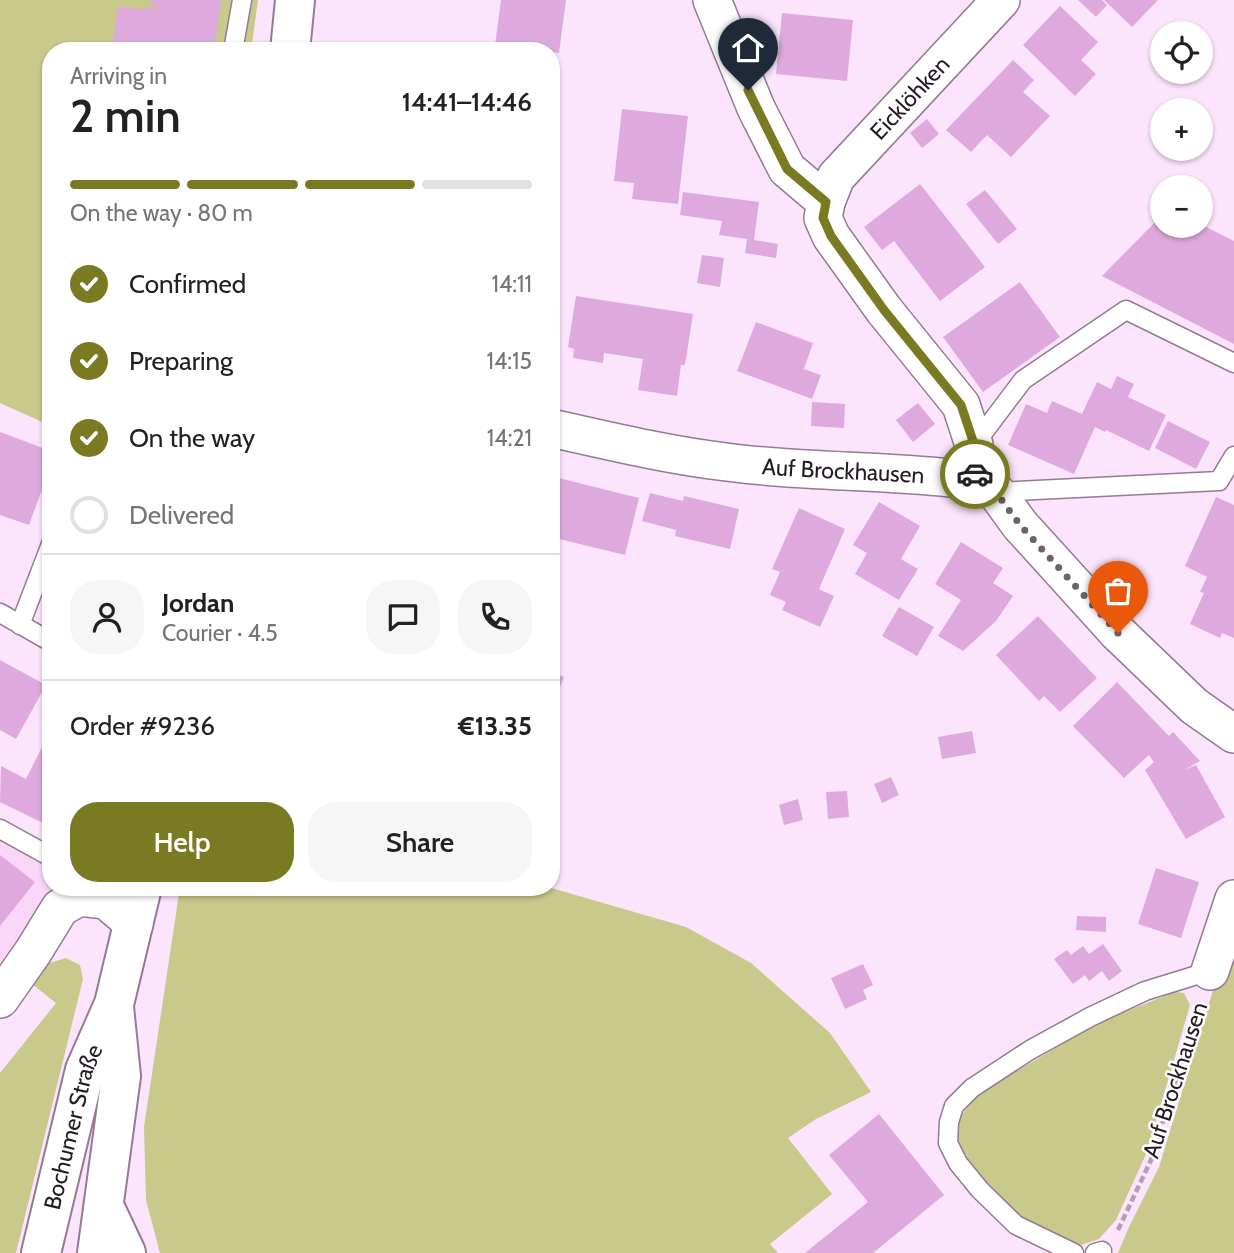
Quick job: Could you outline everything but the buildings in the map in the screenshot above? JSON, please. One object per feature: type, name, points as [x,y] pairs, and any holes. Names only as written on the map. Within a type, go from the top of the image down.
[{"type":"main road","points":[[291,42],[295,0]]},
{"type":"main road","name":"Bochumer Straße","points":[[41,1253],[85,1070],[114,1004],[140,896]]},
{"type":"main road","name":"Bochumer Straße","points":[[97,1253],[121,1076],[114,1004]]},
{"type":"main road","points":[[104,1206],[126,1253]]},
{"type":"street","points":[[712,0],[756,108],[787,169],[826,202],[823,218],[831,236],[884,310],[961,405],[980,468],[1020,525],[1118,633],[1194,706],[1234,734]]},
{"type":"street","name":"Eicklöhken","points":[[826,202],[836,177],[1001,0]]},
{"type":"street","name":"Auf Brockhausen","points":[[560,430],[637,447],[726,462],[951,478],[980,468]]},
{"type":"street","points":[[0,999],[33,953],[60,908],[73,896]]},
{"type":"street","points":[[92,896],[106,900],[134,924]]},
{"type":"street","name":"Auf Brockhausen","points":[[1210,971],[1234,899]]},
{"type":"lane","points":[[235,42],[242,0]]},
{"type":"lane","points":[[1234,363],[1126,310],[1023,380],[980,468],[1219,481],[1234,456]]},
{"type":"lane","points":[[20,625],[42,568]]},
{"type":"lane","points":[[0,613],[42,637]]},
{"type":"lane","points":[[0,829],[42,852]]},
{"type":"lane","points":[[1074,1253],[1016,1225],[980,1190],[958,1163],[948,1143],[949,1122],[954,1106],[972,1088],[1030,1050],[1090,1017],[1145,991],[1210,971]]},
{"type":"path","name":"Auf Brockhausen","points":[[1098,1252],[1117,1231],[1152,1160],[1210,971]]},
{"type":"shaded area","points":[[0,838],[42,861],[42,896],[47,896],[0,965]]},
{"type":"green space","points":[[0,0],[258,0],[252,42],[42,42],[42,422],[0,403]]},
{"type":"green space","points":[[560,890],[686,927],[751,963],[830,1033],[871,1092],[816,1119],[788,1138],[832,1194],[770,1244],[778,1253],[160,1253],[146,1200],[144,1127],[179,896],[560,896]]},
{"type":"green space","points":[[1229,938],[1234,940],[1234,1253],[1118,1253],[1159,1167]]},
{"type":"green space","points":[[66,958],[80,965],[83,979],[16,1253],[0,1253],[0,1073],[56,1003],[32,984],[43,965]]},
{"type":"green space","points":[[1175,992],[1184,993],[1190,1005],[1147,1152],[1116,1220],[1099,1239],[1081,1245],[1054,1237],[1025,1221],[992,1193],[967,1162],[956,1137],[961,1116],[978,1094],[1099,1022]]},
{"type":"way so far","points":[[975,474],[996,492],[1020,525],[1118,633]]},
{"type":"route","points":[[748,90],[787,169],[826,202],[823,218],[831,236],[884,310],[961,405],[974,444],[969,469],[975,474]]}]
